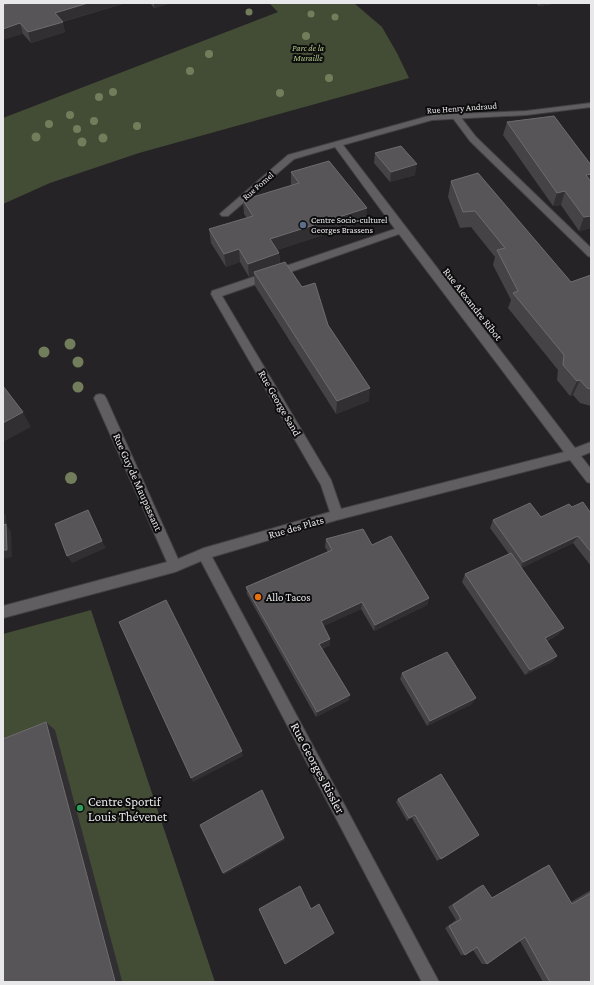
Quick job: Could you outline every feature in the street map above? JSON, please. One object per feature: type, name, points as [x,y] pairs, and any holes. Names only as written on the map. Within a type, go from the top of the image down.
[{"type":"street","name":"Rue Henry Andraud","points":[[291,157],[432,118],[456,118],[526,113],[591,105]]},
{"type":"street","points":[[456,118],[473,139],[591,254]]},
{"type":"street","name":"Rue Alexandre Ribot","points":[[338,144],[401,230],[591,478]]},
{"type":"street","name":"Rue Pomel","points":[[225,214],[291,157]]},
{"type":"street","name":"Rue George Sand","points":[[338,515],[327,484],[216,294],[401,230]]},
{"type":"street","name":"Rue Guy de Maupassant","points":[[100,398],[175,566]]},
{"type":"street","name":"Rue des Plats","points":[[3,612],[175,566],[204,554],[338,515],[573,454],[591,447]]},
{"type":"street","name":"Rue Georges Rissler","points":[[204,554],[431,982]]},
{"type":"green space","name":"Parc de la Muraille","points":[[269,3],[354,3],[382,27],[409,78],[139,153],[50,183],[3,204],[3,118],[278,12]]},
{"type":"green space","name":"Centre Sportif Louis Thévenet","points":[[91,610],[215,982],[3,982],[3,634]]},
{"type":"building","points":[[9,3],[88,3],[55,13],[63,22],[28,32],[20,23],[3,29],[3,5]]},
{"type":"building","points":[[554,116],[591,165],[591,174],[586,175],[591,182],[591,216],[584,217],[565,191],[557,193],[507,122]]},
{"type":"building","points":[[401,146],[417,164],[391,172],[375,153]]},
{"type":"building","points":[[329,161],[367,208],[270,239],[279,253],[248,264],[239,249],[224,254],[209,229],[253,216],[243,200],[299,183],[291,172]]},
{"type":"building","points":[[478,173],[571,282],[591,275],[591,389],[587,388],[580,380],[577,381],[563,365],[564,355],[513,293],[518,291],[497,250],[505,248],[475,211],[463,212],[451,181]]},
{"type":"building","points":[[285,262],[302,287],[315,283],[328,325],[370,388],[337,401],[254,272]]},
{"type":"building","points":[[3,386],[23,412],[3,423]]},
{"type":"building","points":[[583,502],[590,512],[591,511],[591,552],[578,536],[523,562],[493,520],[530,503],[541,517],[569,504],[572,507]]},
{"type":"building","points":[[88,510],[102,541],[67,556],[55,524]]},
{"type":"building","points":[[6,524],[7,550],[3,550],[3,525]]},
{"type":"building","points":[[363,529],[372,545],[391,536],[429,598],[375,625],[362,602],[321,621],[330,639],[319,644],[350,695],[317,712],[246,587],[332,550],[326,539]]},
{"type":"building","points":[[511,553],[564,628],[545,638],[557,656],[530,670],[465,574]]},
{"type":"building","points":[[166,600],[242,751],[191,778],[119,622]]},
{"type":"building","points":[[447,652],[476,698],[430,721],[402,673]]},
{"type":"building","points":[[46,722],[115,981],[113,982],[3,982],[3,739]]},
{"type":"building","points":[[441,774],[479,835],[441,859],[415,815],[409,818],[398,799]]},
{"type":"building","points":[[262,790],[284,838],[223,873],[200,825]]},
{"type":"building","points":[[549,865],[572,904],[591,893],[591,982],[550,982],[525,937],[487,964],[477,947],[465,955],[449,926],[461,919],[453,905],[483,885],[492,898]]},
{"type":"building","points":[[300,886],[311,909],[319,904],[334,933],[285,964],[259,909]]},
{"type":"place","name":"Centre Socio-culturel Georges Brassens","points":[[303,225]]},
{"type":"place","name":"Allo Tacos","points":[[258,597]]},
{"type":"place","name":"Centre Sportif Louis Thévenet","points":[[80,808]]}]
